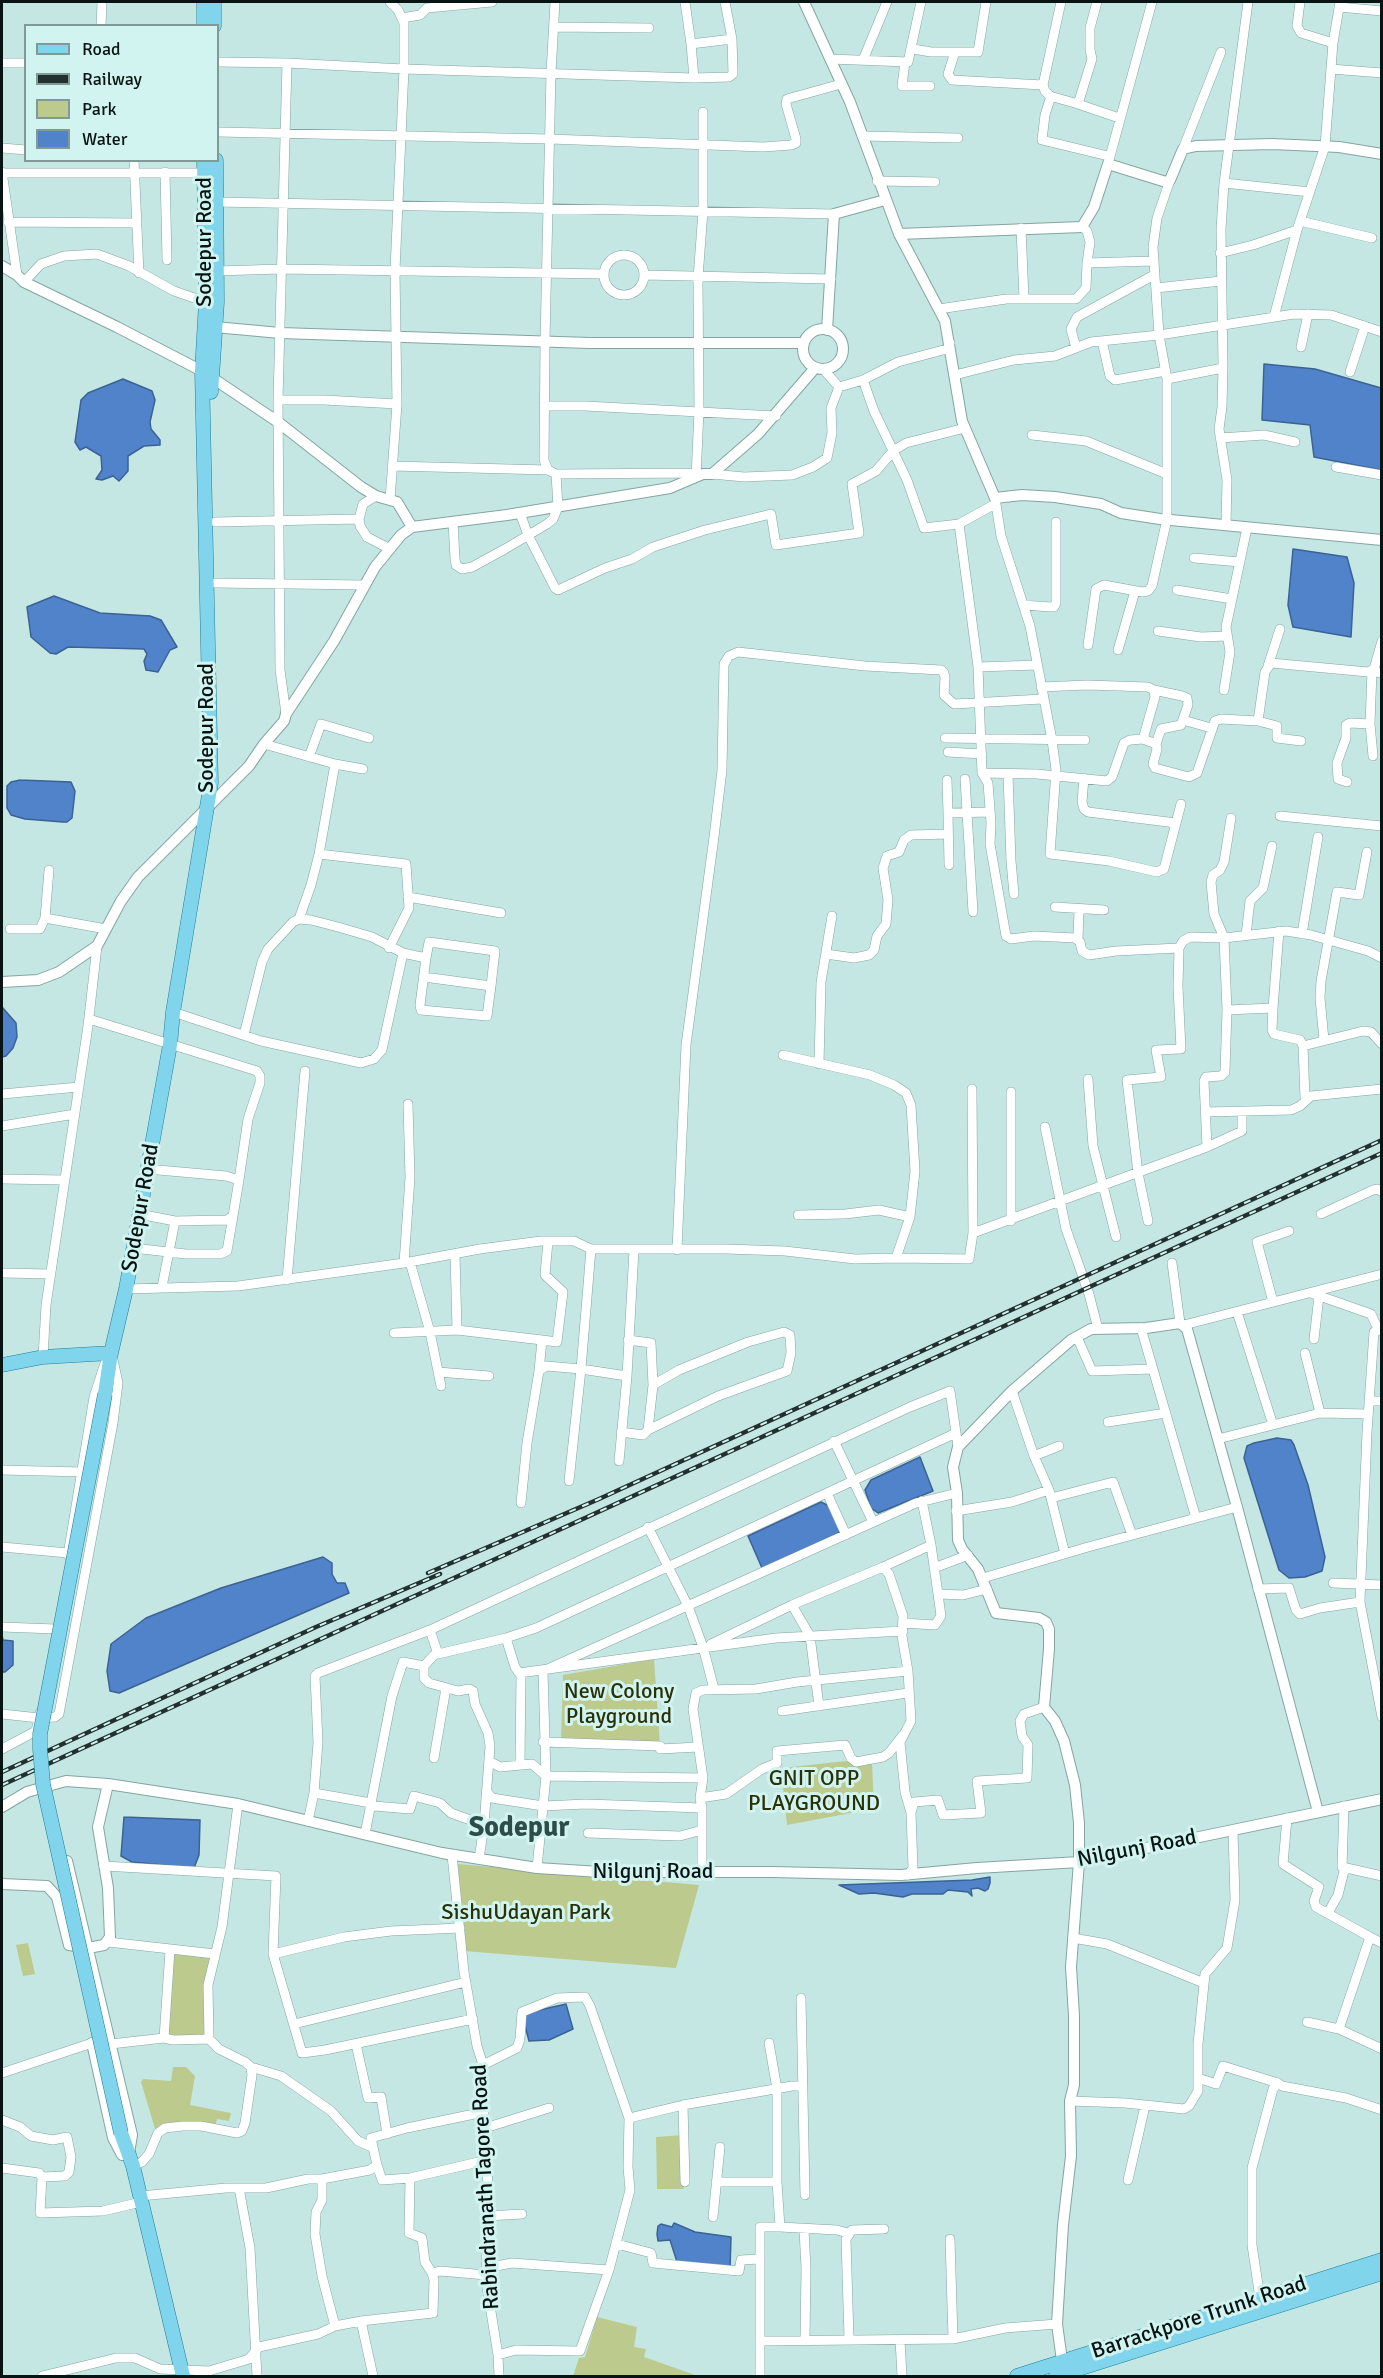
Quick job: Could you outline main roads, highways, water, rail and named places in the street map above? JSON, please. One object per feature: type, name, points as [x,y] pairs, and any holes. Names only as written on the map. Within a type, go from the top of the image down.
[{"type":"main road","points":[[204,2],[204,24]]},
{"type":"main road","points":[[214,2],[214,24]]},
{"type":"main road","points":[[210,695],[215,690],[215,522],[206,374],[215,327],[216,162]]},
{"type":"main road","name":"Sodepur Road","points":[[178,2373],[43,1784],[40,1734],[111,1353],[134,1248],[170,1045],[173,1012],[211,783],[210,695],[207,686],[204,166]]},
{"type":"main road","points":[[2,1365],[43,1357],[111,1353]]},
{"type":"main road","name":"Barrackpore Trunk Road","points":[[1061,2372],[1260,2298],[1382,2260]]},
{"type":"main road","name":"Barrackpore Trunk Road","points":[[1017,2376],[1061,2372],[1382,2273]]},
{"type":"water","points":[[1264,364],[1315,369],[1381,388],[1381,470],[1314,457],[1310,425],[1262,420]]},
{"type":"water","points":[[123,379],[152,391],[155,400],[150,422],[151,429],[160,440],[160,445],[144,446],[128,456],[128,471],[119,481],[113,476],[102,480],[96,479],[102,470],[101,456],[86,447],[80,450],[75,442],[81,400],[88,393]]},
{"type":"water","points":[[1293,549],[1347,557],[1354,583],[1351,637],[1293,627],[1288,605]]},
{"type":"water","points":[[54,596],[100,613],[150,616],[161,620],[177,647],[170,650],[158,672],[146,670],[144,661],[147,654],[144,649],[68,647],[56,654],[50,653],[31,637],[27,607]]},
{"type":"water","points":[[20,780],[71,782],[75,791],[72,818],[63,822],[25,819],[11,815],[7,808],[7,786],[11,782]]},
{"type":"water","points":[[2,1007],[16,1023],[17,1037],[13,1048],[2,1057]]},
{"type":"water","points":[[1277,1438],[1291,1440],[1294,1445],[1308,1485],[1325,1557],[1322,1571],[1305,1577],[1289,1578],[1279,1570],[1244,1458],[1247,1446]]},
{"type":"water","points":[[920,1457],[933,1491],[878,1513],[871,1508],[865,1490],[871,1480]]},
{"type":"water","points":[[821,1502],[829,1506],[840,1529],[839,1533],[762,1568],[748,1536]]},
{"type":"water","points":[[323,1557],[332,1563],[332,1574],[337,1583],[345,1583],[349,1593],[119,1693],[110,1691],[107,1671],[111,1644],[146,1618],[221,1588]]},
{"type":"water","points":[[2,1635],[3,1640],[13,1641],[13,1665],[5,1672],[2,1672]]},
{"type":"water","points":[[124,1817],[200,1820],[199,1855],[194,1868],[132,1862],[121,1856]]},
{"type":"water","points":[[990,1877],[988,1889],[985,1891],[978,1888],[971,1889],[972,1896],[968,1892],[948,1890],[943,1894],[912,1894],[903,1897],[874,1893],[859,1894],[839,1885],[972,1880]]},
{"type":"water","points":[[566,2004],[573,2029],[549,2040],[529,2041],[522,2014]]},
{"type":"water","points":[[674,2223],[695,2232],[731,2237],[730,2269],[678,2265],[670,2240],[658,2241],[657,2234],[658,2226],[661,2224],[672,2227]]},
{"type":"railway","points":[[428,1573],[599,1499],[1382,1140]]},
{"type":"railway","points":[[2,1785],[1382,1153]]},
{"type":"railway","points":[[2,1772],[316,1627],[440,1574]]},
{"type":"district","name":"Sodepur","points":[[519,1829]]},
{"type":"park label","name":"New Colony Playground","points":[[619,1704]]},
{"type":"park label","name":"GNIT OPP PLAYGROUND","points":[[814,1792]]},
{"type":"park label","name":"SishuUdayan Park","points":[[526,1913]]}]
